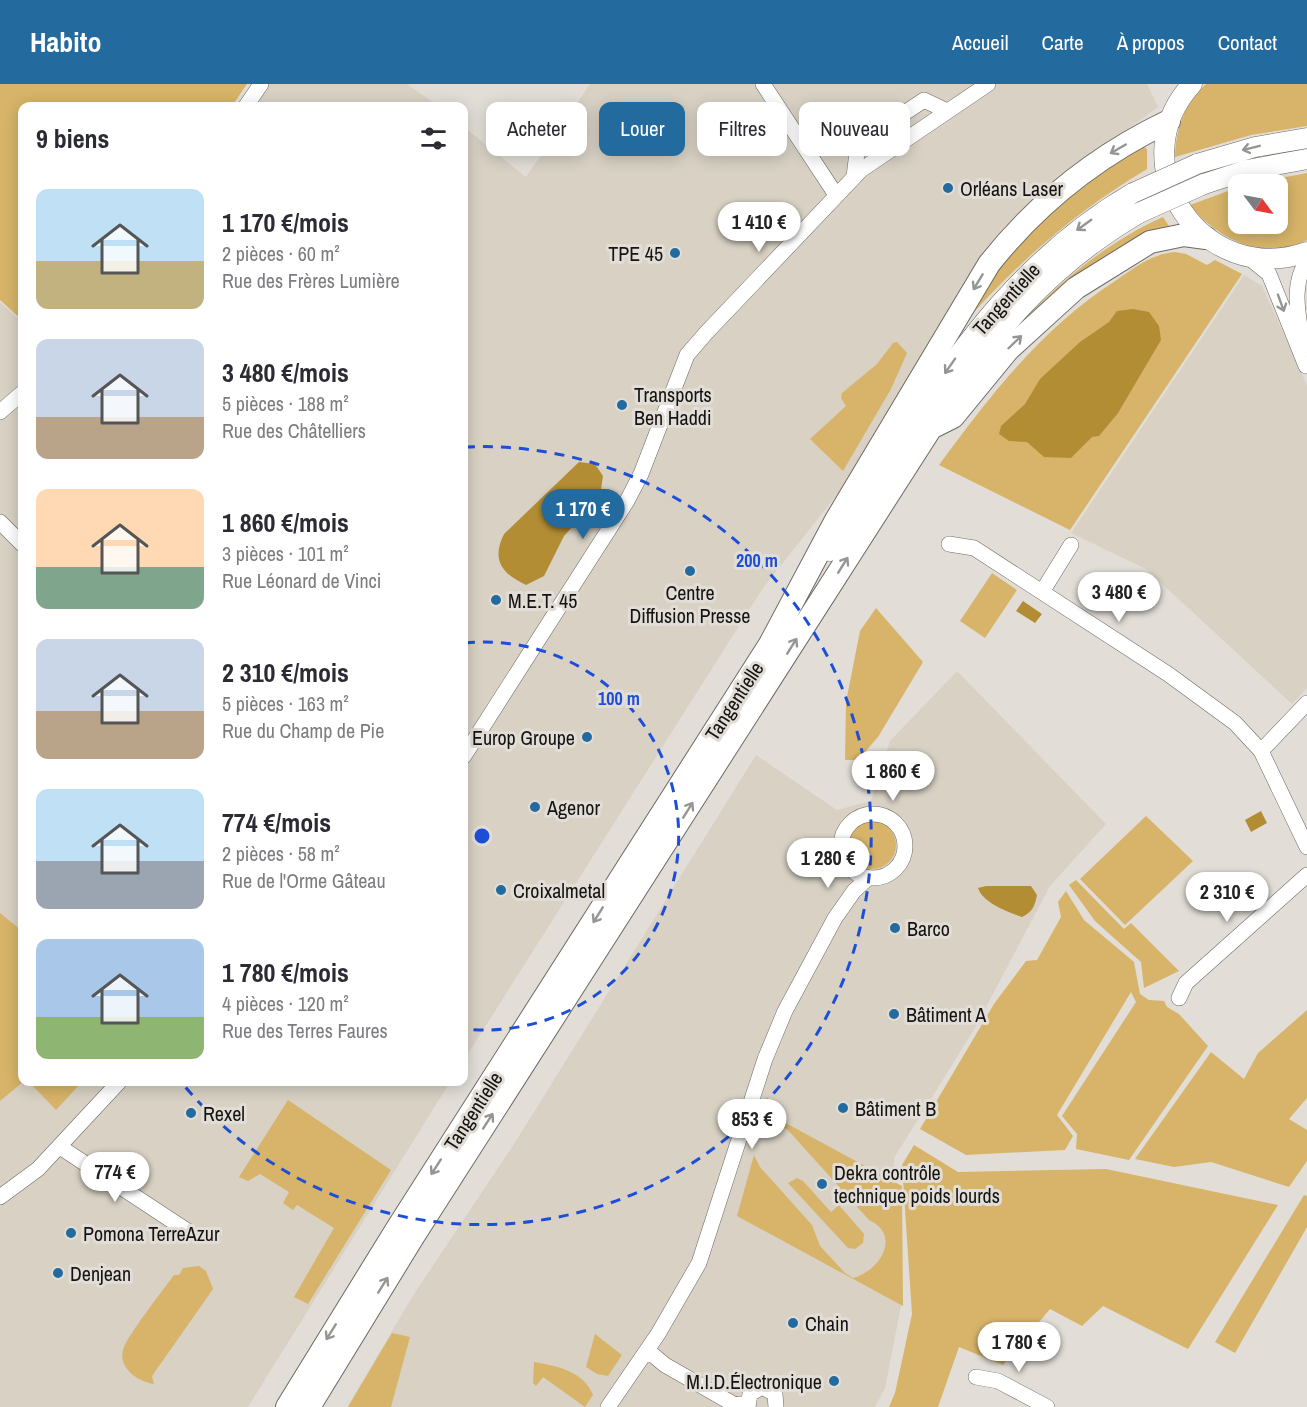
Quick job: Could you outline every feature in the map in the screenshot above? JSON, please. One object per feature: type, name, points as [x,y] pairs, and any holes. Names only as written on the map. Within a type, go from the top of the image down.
[{"type":"highway","points":[[770,644],[836,520],[880,451],[989,264],[1010,237],[1050,198],[1101,158],[1169,121]]},
{"type":"highway","points":[[932,428],[953,417],[1008,350],[1076,288],[1150,242],[1184,235],[1206,238]]},
{"type":"highway","name":"Tangentielle","points":[[309,1407],[413,1237],[932,428]]},
{"type":"highway","name":"Tangentielle","points":[[287,1407],[392,1237],[770,644]]},
{"type":"main road","points":[[1183,88],[1169,121],[1164,153],[1169,186],[1183,215],[1206,238],[1226,250],[1248,257],[1271,259],[1307,252]]},
{"type":"main road","name":"Tangentielle","points":[[770,644],[938,382],[991,311],[1023,276],[1101,212],[1133,193],[1197,164],[1255,147],[1307,138]]},
{"type":"main road","name":"Tangentielle","points":[[932,428],[958,386],[1007,321],[1037,290],[1101,236],[1139,213],[1204,184],[1247,170],[1307,159]]},
{"type":"street","points":[[249,102],[261,84]]},
{"type":"street","points":[[763,84],[836,195]]},
{"type":"street","points":[[468,750],[627,501],[641,474],[687,355],[854,177],[988,84]]},
{"type":"street","points":[[854,177],[858,144],[924,100],[947,111]]},
{"type":"street","points":[[1248,257],[1269,274],[1306,366],[1296,293],[1300,274],[1307,261]]},
{"type":"street","points":[[0,412],[18,396]]},
{"type":"street","points":[[0,522],[18,540]]},
{"type":"street","points":[[949,544],[974,548],[1204,699],[1235,723],[1261,750],[1307,847]]},
{"type":"street","points":[[1042,592],[1071,545]]},
{"type":"street","points":[[1261,750],[1307,703]]},
{"type":"street","points":[[835,918],[847,886],[846,864],[841,843],[851,822],[873,813],[888,817],[903,835],[903,857],[889,874],[868,878],[859,875],[846,864]]},
{"type":"street","points":[[1179,998],[1186,983],[1307,875]]},
{"type":"street","points":[[608,1407],[647,1350],[699,1263],[765,1059],[802,976],[835,918],[854,891],[868,878]]},
{"type":"street","points":[[0,1197],[38,1169],[115,1086]]},
{"type":"street","points":[[60,1147],[189,1232]]},
{"type":"street","points":[[647,1350],[665,1365],[735,1405],[747,1405],[753,1390],[762,1387],[775,1394],[776,1407]]},
{"type":"street","points":[[976,1377],[998,1381],[1047,1407]]},
{"type":"shaded area","points":[[0,84],[247,84],[235,102],[18,102],[18,316],[0,300]]},
{"type":"shaded area","points":[[269,84],[407,84],[432,102],[257,102]]},
{"type":"shaded area","points":[[590,84],[1147,84],[1158,107],[1049,187],[866,458],[763,588],[468,1054],[468,130],[486,145],[486,156],[500,156],[526,177],[540,156],[587,156],[587,102],[578,102]]},
{"type":"shaded area","points":[[1206,84],[1307,84],[1307,126],[1251,135],[1175,157],[1177,136],[1183,117],[1192,99]]},
{"type":"shaded area","points":[[1142,145],[1147,149],[1147,169],[1073,219],[1050,238],[1028,257],[966,321],[970,304],[1057,198]]},
{"type":"shaded area","points":[[1307,173],[1307,240],[1290,246],[1274,248],[1242,244],[1214,228],[1190,205],[1228,191],[1228,234],[1288,234],[1288,177]]},
{"type":"shaded area","points":[[1163,217],[1171,229],[1015,330],[1048,296],[1083,266],[1122,239]]},
{"type":"shaded area","points":[[1175,252],[1186,254],[1207,265],[1215,260],[1242,274],[1070,530],[939,465],[1020,363],[1066,318],[1138,265],[1159,255]]},
{"type":"shaded area","points":[[1244,275],[1262,286],[1307,385],[1307,688],[1292,704],[1146,569],[1071,533]]},
{"type":"shaded area","points":[[0,302],[18,318],[18,1086],[448,1086],[248,1407],[0,1407]]},
{"type":"shaded area","points":[[1133,309],[1149,312],[1159,326],[1161,340],[1118,413],[1099,436],[1092,437],[1071,458],[1044,457],[1027,442],[1009,441],[999,434],[1001,426],[1025,404],[1040,379],[1080,342],[1109,322],[1117,311]]},
{"type":"shaded area","points":[[897,342],[907,353],[891,389],[843,471],[810,439],[846,406],[841,398],[842,393],[877,364],[893,343]]},
{"type":"shaded area","points":[[579,462],[595,464],[603,476],[600,496],[564,536],[544,576],[526,585],[511,576],[501,565],[500,543],[504,534]]},
{"type":"shaded area","points":[[992,573],[1017,590],[985,638],[960,621]]},
{"type":"shaded area","points":[[1023,601],[1042,614],[1035,623],[1016,611]]},
{"type":"shaded area","points":[[876,608],[923,662],[878,737],[858,760],[845,760],[846,702],[860,631]]},
{"type":"shaded area","points":[[957,671],[1106,824],[1050,886],[975,1028],[894,1158],[901,1306],[885,1388],[875,1407],[347,1407],[414,1294],[514,1144],[756,755],[837,810],[871,801],[890,741]]},
{"type":"shaded area","points":[[1261,811],[1267,823],[1251,832],[1245,820]]},
{"type":"shaded area","points":[[1146,816],[1193,861],[1125,925],[1080,879]]},
{"type":"shaded area","points":[[872,821],[889,828],[896,845],[889,862],[872,869],[855,862],[848,845],[855,828]]},
{"type":"shaded area","points":[[1076,880],[1124,929],[1131,923],[1179,971],[1144,988],[1141,962],[1095,921],[1069,885]]},
{"type":"shaded area","points":[[1031,886],[1037,895],[1029,913],[1022,917],[985,898],[978,888]]},
{"type":"shaded area","points":[[1066,891],[1084,920],[1134,962],[1140,994],[1149,1000],[1164,1001],[1167,1007],[1179,1014],[1208,1046],[1129,1160],[1076,1149],[1077,1134],[1062,1116],[1136,1002],[1131,992],[1057,1115],[1073,1136],[1065,1150],[966,1155],[920,1129],[994,1004],[1026,961],[1037,960],[1061,917],[1058,902]]},
{"type":"shaded area","points":[[0,913],[18,928],[18,1086],[0,1101]]},
{"type":"shaded area","points":[[1307,1010],[1307,1098],[1289,1119],[1307,1130],[1307,1161],[1289,1187],[1211,1162],[1174,1167],[1135,1159],[1211,1052],[1244,1079],[1258,1053]]},
{"type":"shaded area","points":[[33,1086],[78,1086],[56,1110]]},
{"type":"shaded area","points":[[288,1100],[391,1170],[308,1304],[294,1297],[334,1228],[297,1205],[293,1210],[283,1203],[289,1192],[260,1174],[248,1181],[239,1177]]},
{"type":"shaded area","points":[[769,1114],[902,1186],[903,1306],[737,1216],[754,1155],[760,1167],[812,1225],[820,1246],[845,1273],[853,1278],[872,1268],[879,1261],[886,1243],[879,1227],[869,1220],[787,1129],[766,1124]]},
{"type":"shaded area","points":[[914,1145],[958,1172],[1106,1169],[1278,1205],[1188,1349],[1103,1306],[1082,1326],[1050,1309],[1003,1365],[959,1347],[938,1407],[889,1407],[895,1393],[912,1314],[902,1165]]},
{"type":"shaded area","points":[[797,1178],[803,1181],[831,1212],[839,1205],[864,1234],[863,1243],[855,1249],[848,1248],[788,1183]]},
{"type":"shaded area","points":[[1304,1195],[1307,1196],[1307,1227],[1235,1353],[1215,1342]]},
{"type":"shaded area","points":[[199,1266],[206,1271],[213,1289],[152,1376],[154,1384],[136,1377],[123,1363],[123,1350],[126,1344],[174,1275],[179,1275],[183,1268]]},
{"type":"shaded area","points":[[392,1333],[410,1337],[391,1407],[348,1407]]},
{"type":"shaded area","points":[[595,1334],[622,1355],[608,1376],[597,1374],[586,1367]]},
{"type":"shaded area","points":[[534,1362],[568,1371],[583,1380],[593,1395],[585,1407],[543,1377],[536,1386],[533,1383]]},
{"type":"place","name":"Orléans Laser","points":[[948,188]]},
{"type":"place","name":"TPE 45","points":[[675,253]]},
{"type":"place","name":"Transports Ben Haddi","points":[[622,405]]},
{"type":"place","name":"Centre Diffusion Presse","points":[[690,571]]},
{"type":"place","name":"M.E.T. 45","points":[[496,600]]},
{"type":"place","name":"Europ Groupe","points":[[587,737]]},
{"type":"place","name":"Agenor","points":[[535,807]]},
{"type":"place","name":"Croixalmetal","points":[[501,890]]},
{"type":"place","name":"Barco","points":[[895,928]]},
{"type":"place","name":"Bâtiment A","points":[[894,1014]]},
{"type":"place","name":"Bâtiment B","points":[[843,1108]]},
{"type":"place","name":"Rexel","points":[[191,1113]]},
{"type":"place","name":"Dekra contrôle technique poids lourds","points":[[822,1184]]},
{"type":"place","name":"Pomona TerreAzur","points":[[71,1233]]},
{"type":"place","name":"Denjean","points":[[58,1273]]},
{"type":"place","name":"Chain","points":[[793,1323]]},
{"type":"place","name":"M.I.D.Électronique","points":[[834,1381]]}]
